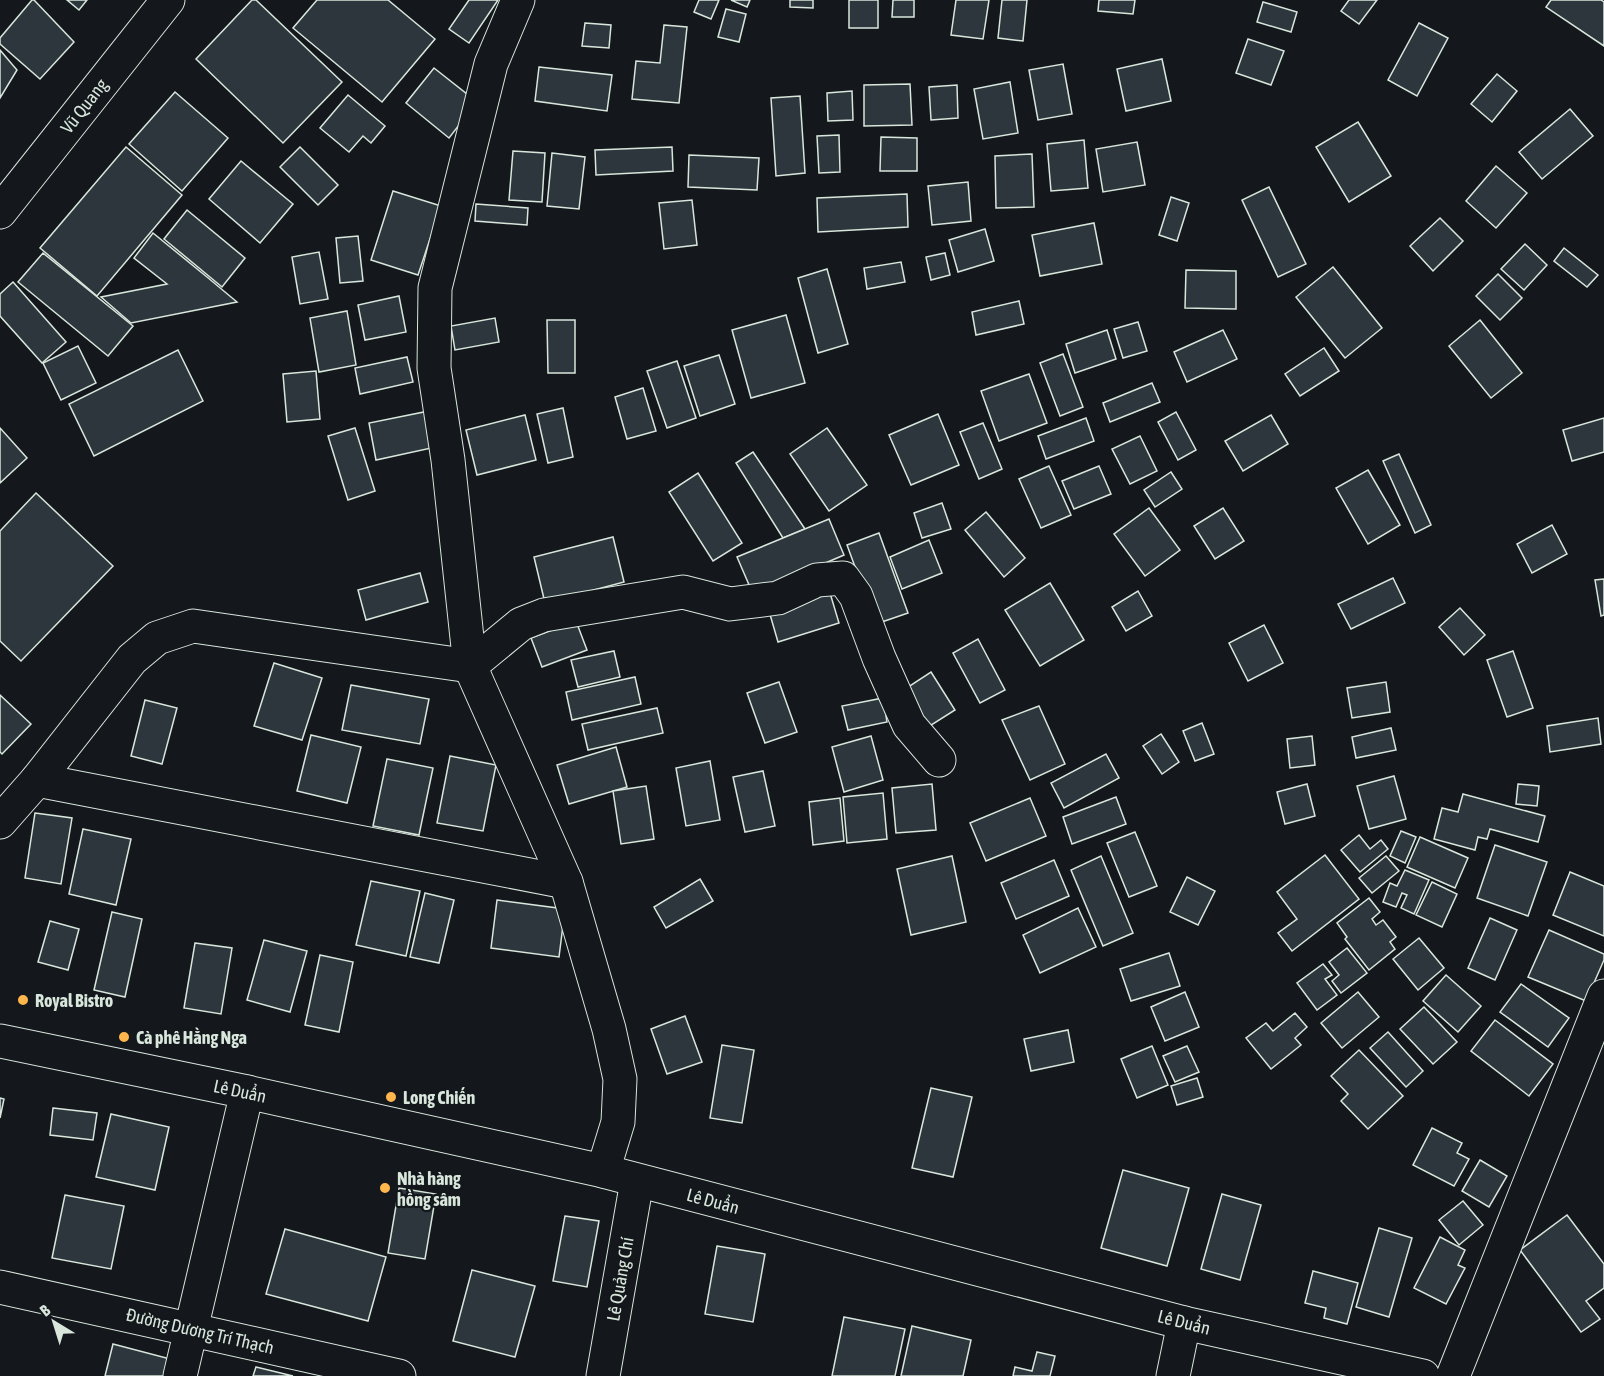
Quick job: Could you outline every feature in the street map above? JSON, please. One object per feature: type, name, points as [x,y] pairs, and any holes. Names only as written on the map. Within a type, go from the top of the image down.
[{"type":"street","name":"Vũ Quang","points":[[0,212],[168,0]]},
{"type":"street","points":[[518,0],[491,64],[435,288],[434,368],[452,493],[470,666],[566,882],[609,1029],[620,1079],[618,1122],[603,1171]]},
{"type":"street","points":[[0,822],[37,780],[132,659],[157,638],[193,626],[470,666],[521,624],[544,615],[683,592],[730,604],[778,598],[818,580],[843,578],[856,596],[879,658],[909,725],[939,760]]},
{"type":"street","points":[[37,780],[566,882]]},
{"type":"street","points":[[1453,1376],[1604,996]]},
{"type":"street","name":"Lê Duẩn","points":[[0,1041],[247,1092],[603,1171],[1184,1323],[1423,1376]]},
{"type":"street","points":[[180,1376],[247,1092]]},
{"type":"street","name":"Lê Quảng Chí","points":[[603,1376],[637,1181]]},
{"type":"street","name":"Đường Dương Trí Thạch","points":[[0,1287],[399,1376]]},
{"type":"street","points":[[1173,1376],[1184,1323]]},
{"type":"building","points":[[32,0],[74,42],[40,79],[0,44],[0,38]]},
{"type":"building","points":[[67,0],[87,0],[79,10]]},
{"type":"building","points":[[252,0],[256,0],[342,82],[283,143],[196,59]]},
{"type":"building","points":[[317,0],[388,0],[435,39],[382,102],[293,28]]},
{"type":"building","points":[[469,0],[498,0],[469,43],[449,29]]},
{"type":"building","points":[[699,0],[719,0],[711,19],[694,12]]},
{"type":"building","points":[[731,0],[750,0],[747,7]]},
{"type":"building","points":[[790,0],[813,0],[813,8],[790,7]]},
{"type":"building","points":[[849,0],[878,0],[878,28],[849,28]]},
{"type":"building","points":[[893,0],[914,0],[914,17],[892,17]]},
{"type":"building","points":[[956,0],[989,0],[983,39],[951,35]]},
{"type":"building","points":[[1002,0],[1027,0],[1023,41],[998,38]]},
{"type":"building","points":[[1099,0],[1135,0],[1133,14],[1098,11]]},
{"type":"building","points":[[1349,0],[1377,0],[1359,24],[1341,11]]},
{"type":"building","points":[[1551,0],[1601,0],[1604,2],[1604,46],[1546,7]]},
{"type":"building","points":[[1263,2],[1297,12],[1291,32],[1257,22]]},
{"type":"building","points":[[726,9],[746,14],[739,42],[718,37]]},
{"type":"building","points":[[585,23],[611,25],[609,48],[582,46]]},
{"type":"building","points":[[1419,23],[1448,38],[1417,96],[1388,80]]},
{"type":"building","points":[[664,25],[687,27],[679,103],[632,99],[636,61],[660,63]]},
{"type":"building","points":[[1248,39],[1284,51],[1271,85],[1236,73]]},
{"type":"building","points":[[0,50],[17,70],[0,98]]},
{"type":"building","points":[[1162,59],[1171,101],[1126,111],[1117,69]]},
{"type":"building","points":[[1063,64],[1072,114],[1038,120],[1029,70]]},
{"type":"building","points":[[539,67],[612,75],[607,111],[535,101]]},
{"type":"building","points":[[434,68],[477,102],[449,138],[406,103]]},
{"type":"building","points":[[1497,74],[1517,91],[1492,122],[1471,104]]},
{"type":"building","points":[[1010,82],[1018,133],[983,139],[974,89]]},
{"type":"building","points":[[910,84],[912,125],[864,126],[864,85]]},
{"type":"building","points":[[957,85],[958,118],[931,120],[929,87]]},
{"type":"building","points":[[852,91],[853,120],[828,121],[827,93]]},
{"type":"building","points":[[175,92],[228,138],[182,191],[129,144]]},
{"type":"building","points":[[348,95],[385,126],[371,143],[363,136],[349,152],[320,128]]},
{"type":"building","points":[[800,96],[805,173],[776,176],[771,98]]},
{"type":"building","points":[[1570,109],[1593,136],[1542,179],[1519,152]]},
{"type":"building","points":[[1358,122],[1391,176],[1349,202],[1316,147]]},
{"type":"building","points":[[839,135],[840,172],[819,173],[817,136]]},
{"type":"building","points":[[881,137],[917,138],[917,171],[880,171]]},
{"type":"building","points":[[1084,140],[1088,188],[1051,191],[1047,144]]},
{"type":"building","points":[[1137,142],[1145,185],[1103,192],[1096,149]]},
{"type":"building","points":[[126,147],[182,195],[97,296],[40,248]]},
{"type":"building","points":[[300,147],[338,185],[318,205],[280,167]]},
{"type":"building","points":[[672,147],[673,171],[596,175],[595,150]]},
{"type":"building","points":[[513,151],[545,153],[542,202],[509,200]]},
{"type":"building","points":[[552,153],[585,157],[579,209],[547,206]]},
{"type":"building","points":[[1032,154],[1034,207],[996,208],[995,156]]},
{"type":"building","points":[[689,155],[759,158],[757,190],[688,187]]},
{"type":"building","points":[[241,161],[293,204],[260,243],[209,199]]},
{"type":"building","points":[[1496,166],[1527,193],[1496,228],[1466,201]]},
{"type":"building","points":[[968,182],[971,221],[932,225],[928,186]]},
{"type":"building","points":[[1269,187],[1306,264],[1278,277],[1242,200]]},
{"type":"building","points":[[393,191],[441,206],[418,275],[371,260]]},
{"type":"building","points":[[907,194],[908,227],[818,232],[817,198]]},
{"type":"building","points":[[1171,197],[1189,203],[1177,241],[1159,235]]},
{"type":"building","points":[[692,200],[697,245],[664,249],[659,203]]},
{"type":"building","points":[[476,204],[528,208],[527,225],[475,221]]},
{"type":"building","points":[[187,210],[245,258],[222,287],[164,239]]},
{"type":"building","points":[[1440,218],[1463,241],[1433,271],[1410,246]]},
{"type":"building","points":[[1094,223],[1102,264],[1040,276],[1032,235]]},
{"type":"building","points":[[985,229],[994,261],[958,272],[949,240]]},
{"type":"building","points":[[153,233],[237,302],[131,323],[101,297],[167,284],[134,258]]},
{"type":"building","points":[[358,236],[363,281],[340,283],[336,238]]},
{"type":"building","points":[[1525,244],[1547,265],[1524,290],[1501,269]]},
{"type":"building","points":[[1564,248],[1598,275],[1587,287],[1554,261]]},
{"type":"building","points":[[319,252],[328,299],[300,304],[292,257]]},
{"type":"building","points":[[43,253],[133,326],[108,356],[18,282]]},
{"type":"building","points":[[945,253],[950,275],[931,280],[926,257]]},
{"type":"building","points":[[901,262],[905,282],[867,289],[864,268]]},
{"type":"building","points":[[1333,267],[1382,328],[1345,358],[1296,297]]},
{"type":"building","points":[[827,269],[848,344],[818,353],[798,278]]},
{"type":"building","points":[[1186,270],[1236,271],[1236,309],[1185,308]]},
{"type":"building","points":[[1498,274],[1522,298],[1500,320],[1476,296]]},
{"type":"building","points":[[13,282],[66,342],[42,363],[0,316],[0,294]]},
{"type":"building","points":[[399,296],[406,332],[365,340],[358,305]]},
{"type":"building","points":[[1019,301],[1024,324],[976,335],[972,312]]},
{"type":"building","points":[[347,311],[356,365],[319,372],[310,318]]},
{"type":"building","points":[[786,315],[805,383],[751,398],[732,330]]},
{"type":"building","points":[[495,318],[499,342],[455,350],[451,326]]},
{"type":"building","points":[[547,320],[575,320],[575,373],[548,373]]},
{"type":"building","points":[[1480,320],[1522,373],[1491,398],[1449,346]]},
{"type":"building","points":[[1138,322],[1147,351],[1123,358],[1114,329]]},
{"type":"building","points":[[1107,330],[1116,359],[1075,373],[1066,344]]},
{"type":"building","points":[[1223,330],[1237,359],[1187,382],[1174,352]]},
{"type":"building","points":[[78,346],[96,383],[61,400],[43,363]]},
{"type":"building","points":[[1324,348],[1339,371],[1300,396],[1285,374]]},
{"type":"building","points":[[178,350],[203,401],[94,456],[69,404]]},
{"type":"building","points":[[1063,354],[1083,407],[1060,416],[1040,363]]},
{"type":"building","points":[[719,355],[735,404],[700,416],[684,366]]},
{"type":"building","points":[[407,357],[413,382],[360,394],[355,368]]},
{"type":"building","points":[[677,361],[696,418],[667,428],[647,371]]},
{"type":"building","points":[[316,371],[320,419],[287,422],[283,374]]},
{"type":"building","points":[[1029,374],[1047,423],[999,441],[981,391]]},
{"type":"building","points":[[1152,383],[1160,402],[1110,422],[1103,403]]},
{"type":"building","points":[[643,388],[656,431],[627,439],[615,397]]},
{"type":"building","points":[[563,408],[573,457],[548,463],[537,414]]},
{"type":"building","points":[[429,411],[436,447],[376,460],[369,423]]},
{"type":"building","points":[[1176,412],[1196,450],[1178,460],[1158,422]]},
{"type":"building","points":[[938,414],[959,465],[911,485],[889,435]]},
{"type":"building","points":[[525,415],[536,460],[477,475],[466,430]]},
{"type":"building","points":[[1271,415],[1288,444],[1243,471],[1225,441]]},
{"type":"building","points":[[1086,418],[1094,441],[1046,459],[1038,436]]},
{"type":"building","points":[[1604,418],[1604,452],[1572,461],[1563,430]]},
{"type":"building","points":[[983,423],[1002,469],[979,479],[960,432]]},
{"type":"building","points":[[0,428],[27,458],[0,483]]},
{"type":"building","points":[[355,428],[375,491],[348,500],[328,436]]},
{"type":"building","points":[[827,428],[867,485],[829,511],[790,454]]},
{"type":"building","points":[[1140,436],[1157,471],[1130,484],[1112,449]]},
{"type":"building","points":[[753,452],[805,529],[783,538],[736,463]]},
{"type":"building","points":[[1399,454],[1431,525],[1415,533],[1383,461]]},
{"type":"building","points":[[1049,466],[1071,515],[1041,528],[1019,479]]},
{"type":"building","points":[[1099,466],[1111,494],[1074,509],[1062,481]]},
{"type":"building","points":[[1368,470],[1400,525],[1368,544],[1336,488]]},
{"type":"building","points":[[1171,472],[1182,489],[1155,507],[1144,490]]},
{"type":"building","points":[[698,473],[742,543],[713,561],[669,492]]},
{"type":"building","points":[[36,493],[113,566],[21,661],[0,641],[0,531]]},
{"type":"building","points":[[942,503],[951,529],[922,538],[914,513]]},
{"type":"building","points":[[1149,508],[1180,550],[1145,576],[1114,534]]},
{"type":"building","points":[[1223,508],[1244,541],[1215,559],[1194,526]]},
{"type":"building","points":[[986,512],[1025,558],[1004,577],[965,530]]},
{"type":"building","points":[[829,519],[844,555],[753,594],[737,557]]},
{"type":"building","points":[[1552,525],[1567,554],[1532,573],[1517,544]]},
{"type":"building","points":[[879,533],[908,613],[876,624],[847,545]]},
{"type":"building","points":[[613,537],[624,582],[545,603],[534,557]]},
{"type":"building","points":[[929,540],[942,573],[902,589],[890,557]]},
{"type":"building","points":[[420,573],[428,602],[366,620],[358,590]]},
{"type":"building","points":[[1393,578],[1405,603],[1351,629],[1338,604]]},
{"type":"building","points":[[1604,579],[1604,615],[1601,616],[1595,580]]},
{"type":"building","points":[[1050,583],[1084,640],[1040,666],[1005,610]]},
{"type":"building","points":[[1138,591],[1152,616],[1126,631],[1112,607]]},
{"type":"building","points":[[830,593],[839,623],[778,642],[769,611]]},
{"type":"building","points":[[1460,608],[1485,635],[1464,655],[1439,627]]},
{"type":"building","points":[[576,621],[587,650],[542,667],[531,638]]},
{"type":"building","points":[[1264,625],[1283,663],[1248,681],[1229,643]]},
{"type":"building","points":[[978,639],[1005,690],[980,703],[953,653]]},
{"type":"building","points":[[614,651],[620,677],[578,687],[571,660]]},
{"type":"building","points":[[1513,651],[1533,708],[1507,717],[1487,660]]},
{"type":"building","points":[[274,663],[322,678],[302,740],[254,726]]},
{"type":"building","points":[[931,672],[955,710],[925,729],[902,691]]},
{"type":"building","points":[[635,677],[641,704],[572,720],[566,692]]},
{"type":"building","points":[[779,682],[797,732],[765,743],[747,693]]},
{"type":"building","points":[[1386,682],[1390,712],[1352,718],[1347,688]]},
{"type":"building","points":[[351,685],[429,699],[420,744],[342,730]]},
{"type":"building","points":[[0,695],[31,724],[2,754],[0,752]]},
{"type":"building","points":[[883,698],[887,722],[848,730],[842,706]]},
{"type":"building","points":[[145,700],[177,708],[162,764],[131,756]]},
{"type":"building","points":[[1039,706],[1065,764],[1030,780],[1002,720]]},
{"type":"building","points":[[657,708],[663,733],[588,750],[582,724]]},
{"type":"building","points":[[1598,718],[1601,744],[1550,752],[1547,726]]},
{"type":"building","points":[[1202,723],[1214,754],[1195,761],[1183,731]]},
{"type":"building","points":[[1391,728],[1396,750],[1356,758],[1352,737]]},
{"type":"building","points":[[1161,734],[1179,762],[1162,774],[1143,746]]},
{"type":"building","points":[[311,735],[361,747],[347,803],[297,791]]},
{"type":"building","points":[[871,736],[883,780],[844,792],[832,747]]},
{"type":"building","points":[[1312,736],[1315,765],[1290,768],[1287,739]]},
{"type":"building","points":[[616,747],[627,787],[569,804],[557,765]]},
{"type":"building","points":[[1106,754],[1119,778],[1064,808],[1051,783]]},
{"type":"building","points":[[450,756],[496,765],[483,831],[437,823]]},
{"type":"building","points":[[387,759],[433,768],[419,835],[373,826]]},
{"type":"building","points":[[710,761],[720,820],[686,826],[676,768]]},
{"type":"building","points":[[763,771],[775,826],[745,832],[733,777]]},
{"type":"building","points":[[1394,776],[1406,819],[1369,829],[1357,786]]},
{"type":"building","points":[[932,784],[936,830],[896,833],[892,788]]},
{"type":"building","points":[[1307,784],[1315,816],[1285,824],[1277,792]]},
{"type":"building","points":[[1518,784],[1539,786],[1537,806],[1516,804]]},
{"type":"building","points":[[646,786],[654,839],[621,844],[613,791]]},
{"type":"building","points":[[883,793],[887,839],[847,843],[843,797]]},
{"type":"building","points":[[1463,794],[1545,816],[1538,842],[1490,829],[1487,839],[1478,837],[1475,850],[1434,839],[1442,808],[1458,812]]},
{"type":"building","points":[[1116,797],[1126,824],[1072,844],[1063,817]]},
{"type":"building","points":[[840,798],[844,841],[813,845],[809,802]]},
{"type":"building","points":[[1030,798],[1046,836],[986,861],[970,823]]},
{"type":"building","points":[[35,813],[72,818],[61,884],[25,878]]},
{"type":"building","points":[[83,829],[131,839],[116,905],[69,894]]},
{"type":"building","points":[[1401,831],[1416,837],[1405,863],[1390,856]]},
{"type":"building","points":[[1135,832],[1157,886],[1129,897],[1107,843]]},
{"type":"building","points":[[1359,835],[1370,849],[1381,840],[1388,849],[1360,872],[1341,850]]},
{"type":"building","points":[[1420,837],[1468,858],[1455,888],[1407,867]]},
{"type":"building","points":[[1495,845],[1547,862],[1528,916],[1477,898]]},
{"type":"building","points":[[1325,855],[1359,899],[1292,951],[1278,933],[1297,919],[1277,892]]},
{"type":"building","points":[[952,856],[966,922],[911,935],[897,869]]},
{"type":"building","points":[[1101,856],[1133,933],[1103,946],[1071,870]]},
{"type":"building","points":[[1386,856],[1399,871],[1372,893],[1359,878]]},
{"type":"building","points":[[1054,860],[1069,896],[1016,919],[1001,883]]},
{"type":"building","points":[[1405,870],[1429,880],[1414,914],[1401,908],[1407,895],[1402,893],[1396,907],[1383,902],[1390,883],[1397,886]]},
{"type":"building","points":[[1570,872],[1604,886],[1604,936],[1553,915]]},
{"type":"building","points":[[1187,877],[1215,891],[1198,925],[1170,912]]},
{"type":"building","points":[[700,879],[713,901],[666,928],[654,907]]},
{"type":"building","points":[[371,881],[420,891],[406,956],[356,945]]},
{"type":"building","points":[[1432,882],[1457,894],[1442,927],[1416,915]]},
{"type":"building","points":[[425,893],[454,900],[439,963],[410,957]]},
{"type":"building","points":[[1369,898],[1380,912],[1372,919],[1376,925],[1383,920],[1396,937],[1390,942],[1395,949],[1369,970],[1345,939],[1347,937],[1337,923]]},
{"type":"building","points":[[497,900],[565,909],[559,957],[491,948]]},
{"type":"building","points":[[1078,908],[1096,947],[1040,973],[1023,935]]},
{"type":"building","points":[[112,912],[142,919],[125,997],[94,990]]},
{"type":"building","points":[[1490,918],[1517,930],[1495,980],[1468,968]]},
{"type":"building","points":[[50,921],[79,929],[68,970],[38,962]]},
{"type":"building","points":[[1549,930],[1604,954],[1604,960],[1586,1001],[1528,977]]},
{"type":"building","points":[[1419,938],[1444,968],[1418,990],[1393,959]]},
{"type":"building","points":[[264,940],[307,951],[290,1012],[247,1000]]},
{"type":"building","points":[[195,943],[232,948],[221,1014],[184,1008]]},
{"type":"building","points":[[1347,948],[1367,973],[1341,993],[1332,981],[1339,975],[1329,962]]},
{"type":"building","points":[[1169,953],[1180,986],[1131,1001],[1120,969]]},
{"type":"building","points":[[320,955],[353,962],[339,1032],[305,1025]]},
{"type":"building","points":[[1323,964],[1332,975],[1325,979],[1337,995],[1317,1010],[1297,983]]},
{"type":"building","points":[[1446,975],[1481,1006],[1458,1032],[1423,1001]]},
{"type":"building","points":[[1521,984],[1569,1018],[1548,1047],[1500,1012]]},
{"type":"building","points":[[1185,992],[1199,1027],[1165,1041],[1151,1007]]},
{"type":"building","points":[[1358,992],[1379,1017],[1342,1048],[1321,1023]]},
{"type":"building","points":[[1424,1007],[1457,1042],[1433,1064],[1400,1029]]},
{"type":"building","points":[[1295,1013],[1307,1027],[1295,1038],[1301,1045],[1271,1069],[1246,1038],[1266,1023],[1273,1031]]},
{"type":"building","points":[[685,1016],[702,1062],[667,1074],[651,1029]]},
{"type":"building","points":[[1495,1020],[1553,1064],[1529,1096],[1471,1051]]},
{"type":"building","points":[[1068,1030],[1074,1062],[1031,1071],[1024,1039]]},
{"type":"building","points":[[1388,1032],[1423,1071],[1406,1087],[1370,1048]]},
{"type":"building","points":[[722,1045],[754,1050],[742,1123],[710,1118]]},
{"type":"building","points":[[1152,1046],[1168,1085],[1137,1098],[1121,1059]]},
{"type":"building","points":[[1187,1046],[1199,1072],[1175,1082],[1163,1056]]},
{"type":"building","points":[[1359,1050],[1403,1096],[1368,1129],[1341,1101],[1348,1094],[1331,1076]]},
{"type":"building","points":[[1197,1078],[1203,1097],[1177,1105],[1171,1086]]},
{"type":"building","points":[[931,1088],[972,1097],[953,1177],[912,1168]]},
{"type":"building","points":[[0,1098],[4,1099],[0,1118]]},
{"type":"building","points":[[53,1108],[97,1113],[93,1140],[50,1135]]},
{"type":"building","points":[[111,1114],[169,1127],[155,1190],[96,1177]]},
{"type":"building","points":[[1432,1128],[1462,1143],[1457,1153],[1469,1159],[1454,1186],[1413,1165]]},
{"type":"building","points":[[1480,1160],[1507,1176],[1489,1207],[1462,1191]]},
{"type":"building","points":[[1123,1170],[1189,1188],[1167,1266],[1101,1248]]},
{"type":"building","points":[[399,1188],[436,1194],[425,1259],[388,1253]]},
{"type":"building","points":[[1222,1194],[1261,1205],[1240,1280],[1201,1269]]},
{"type":"building","points":[[65,1195],[124,1206],[111,1269],[52,1258]]},
{"type":"building","points":[[1463,1201],[1483,1225],[1459,1245],[1439,1220]]},
{"type":"building","points":[[1567,1215],[1604,1264],[1604,1288],[1586,1301],[1600,1319],[1581,1332],[1520,1250]]},
{"type":"building","points":[[565,1216],[599,1221],[587,1287],[553,1281]]},
{"type":"building","points":[[1379,1228],[1412,1238],[1389,1317],[1356,1307]]},
{"type":"building","points":[[285,1229],[386,1257],[368,1321],[266,1294]]},
{"type":"building","points":[[1440,1237],[1465,1250],[1458,1265],[1465,1268],[1446,1304],[1414,1288]]},
{"type":"building","points":[[717,1246],[765,1254],[753,1322],[705,1314]]},
{"type":"building","points":[[472,1270],[535,1286],[515,1357],[453,1341]]},
{"type":"building","points":[[1313,1271],[1358,1283],[1347,1324],[1324,1318],[1326,1308],[1305,1303]]},
{"type":"building","points":[[844,1317],[905,1329],[895,1376],[832,1376]]},
{"type":"building","points":[[912,1326],[971,1340],[963,1376],[901,1376]]},
{"type":"building","points":[[113,1344],[174,1360],[170,1376],[105,1376]]},
{"type":"building","points":[[1037,1352],[1055,1356],[1050,1376],[1013,1376],[1015,1367],[1032,1371]]},
{"type":"building","points":[[256,1367],[293,1376],[253,1376]]},
{"type":"place","name":"Royal Bistro","points":[[23,1000]]},
{"type":"place","name":"Cà phê Hằng Nga","points":[[124,1037]]},
{"type":"place","name":"Long Chiến","points":[[391,1097]]},
{"type":"place","name":"Nhà hàng hồng sâm","points":[[385,1188]]}]
